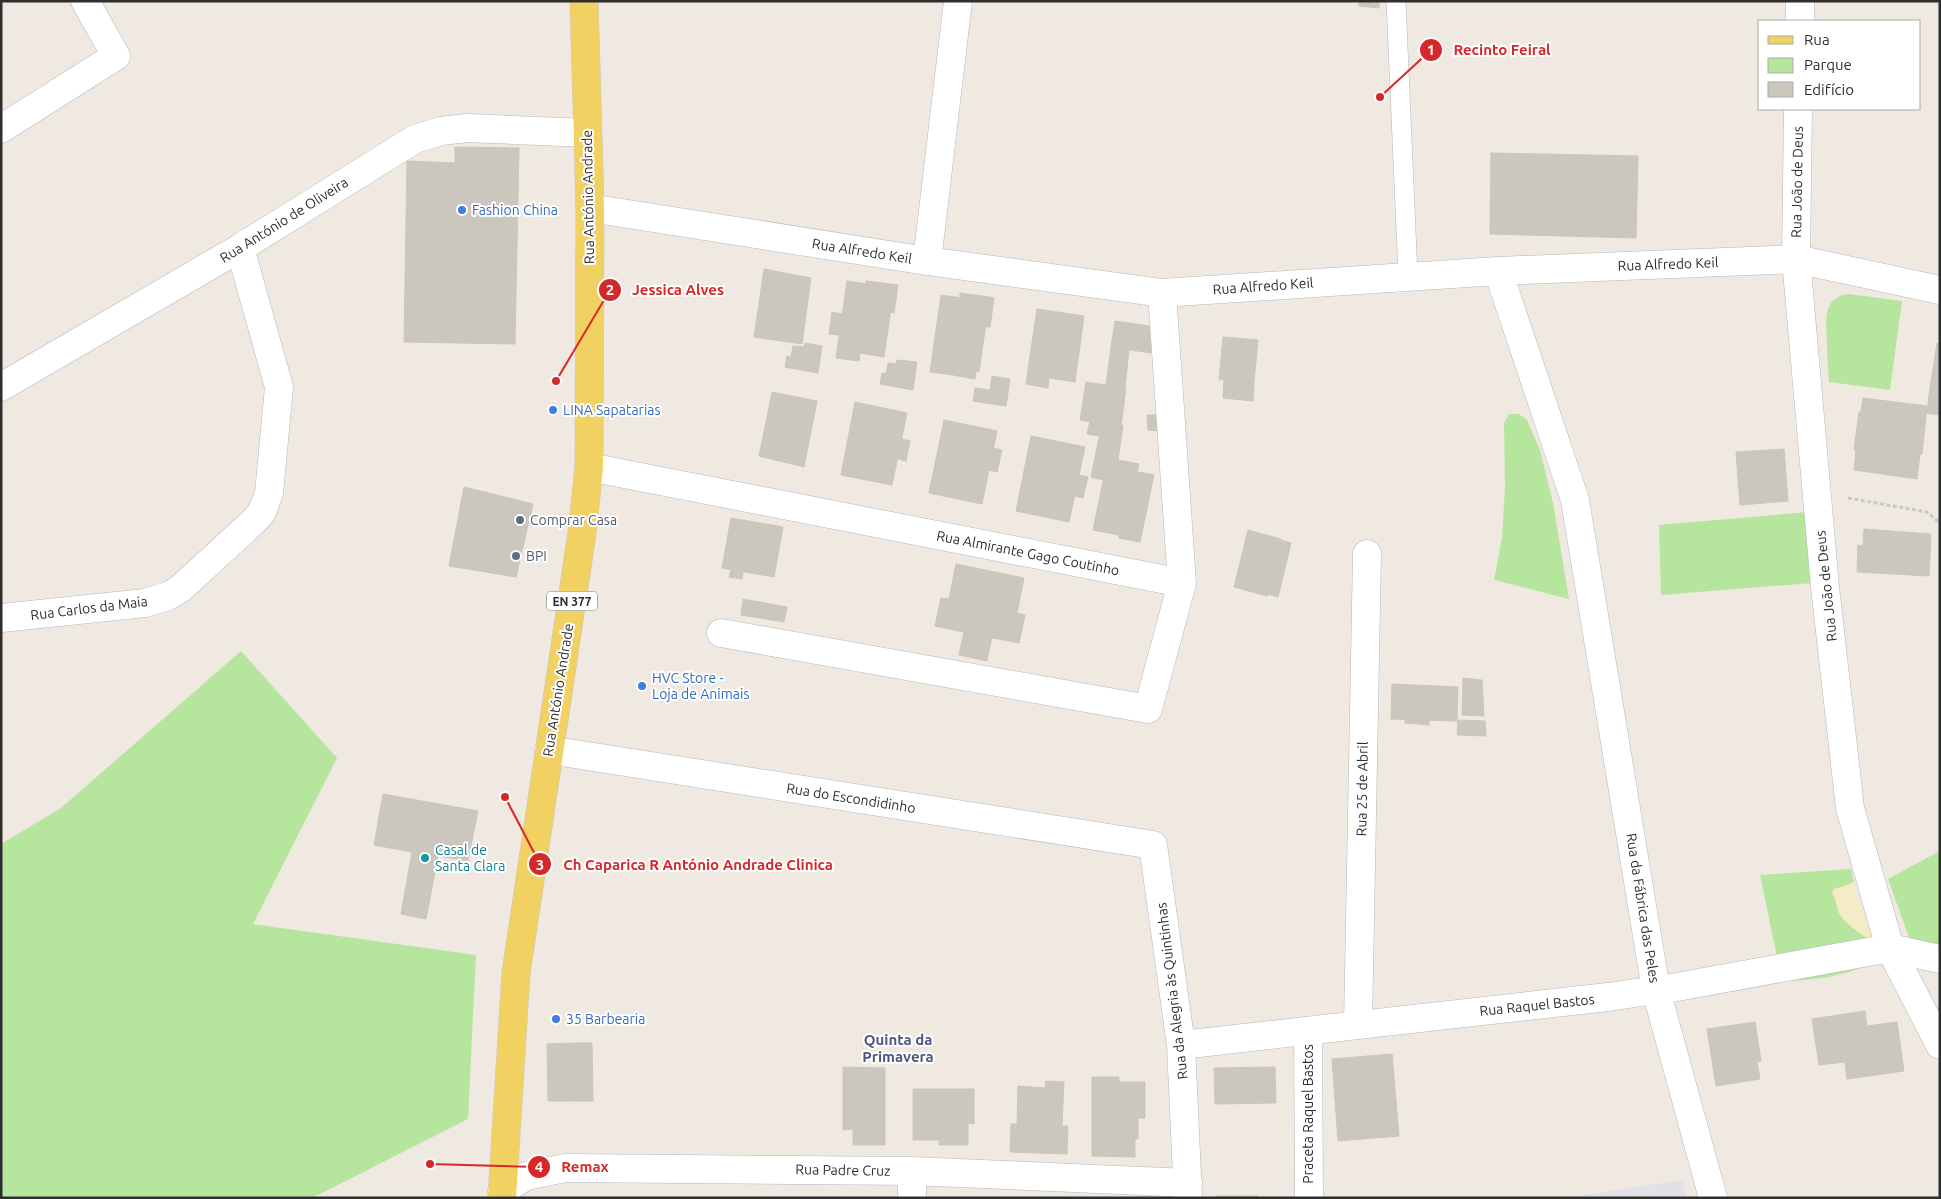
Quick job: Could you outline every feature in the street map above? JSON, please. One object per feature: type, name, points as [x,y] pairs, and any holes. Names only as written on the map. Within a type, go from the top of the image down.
[{"type":"main road","name":"Rua António Andrade","points":[[502,1194],[516,973],[582,533],[589,467],[590,208],[584,1]]},
{"type":"street","points":[[1,129],[116,56],[85,1]]},
{"type":"street","points":[[927,261],[958,1]]},
{"type":"street","points":[[1800,1],[1800,20]]},
{"type":"street","name":"Rua João de Deus","points":[[1798,110],[1796,259],[1825,587],[1850,808],[1890,948],[1940,1045]]},
{"type":"street","name":"Rua António de Oliveira","points":[[1,388],[240,248],[415,139],[441,131],[467,128],[587,133]]},
{"type":"street","name":"Rua Alfredo Keil","points":[[590,208],[927,261],[1162,293],[1498,271],[1796,259],[1940,290]]},
{"type":"street","name":"Rua Carlos da Maia","points":[[1,618],[145,603],[168,596],[180,589],[262,512],[269,492],[279,387],[240,248]]},
{"type":"street","name":"Rua da Fábrica das Peles","points":[[1498,271],[1575,500],[1656,990],[1713,1198]]},
{"type":"street","points":[[721,633],[1148,708],[1182,583],[1162,293]]},
{"type":"street","name":"Rua Almirante Gago Coutinho","points":[[589,467],[1182,583]]},
{"type":"street","name":"Rua 25 de Abril","points":[[1358,1025],[1367,554]]},
{"type":"street","name":"Rua do Escondidinho","points":[[549,750],[1153,845]]},
{"type":"street","name":"Rua da Alegria às Quintinhas","points":[[1153,845],[1181,1045],[1188,1190]]},
{"type":"street","points":[[1890,948],[1940,959]]},
{"type":"street","name":"Rua Raquel Bastos","points":[[1181,1045],[1656,990],[1890,948]]},
{"type":"street","name":"Praceta Raquel Bastos","points":[[1308,1031],[1309,1198]]},
{"type":"street","name":"Rua Padre Cruz","points":[[502,1194],[526,1176],[566,1168],[912,1171],[1188,1190]]},
{"type":"street","points":[[912,1171],[912,1198]]},
{"type":"lane","points":[[1396,1],[1408,276]]},
{"type":"path","points":[[1817,493],[1927,512],[1940,523]]},
{"type":"shaded area","points":[[1682,1180],[1687,1198],[1565,1198]]},
{"type":"green space","points":[[1849,294],[1902,301],[1890,390],[1829,382],[1826,318],[1830,305],[1834,300]]},
{"type":"green space","points":[[1509,414],[1519,414],[1527,420],[1540,450],[1553,503],[1569,599],[1494,580],[1502,538],[1505,488],[1504,423]]},
{"type":"green space","points":[[1808,512],[1813,583],[1661,595],[1659,525]]},
{"type":"green space","points":[[241,651],[337,758],[253,924],[476,955],[468,1119],[312,1198],[1,1198],[1,844],[61,808]]},
{"type":"green space","points":[[1940,851],[1940,958],[1910,940],[1888,879]]},
{"type":"green space","points":[[1851,869],[1854,882],[1834,889],[1836,903],[1839,913],[1844,920],[1877,947],[1870,965],[1827,977],[1782,981],[1760,875]]},
{"type":"sand","points":[[1854,882],[1857,898],[1877,947],[1844,920],[1839,913],[1832,894],[1834,889]]},
{"type":"building","points":[[1359,1],[1379,1],[1379,8],[1359,6]]},
{"type":"building","name":"Fashion China","points":[[455,147],[519,148],[515,344],[404,342],[407,161],[455,163]]},
{"type":"building","points":[[1491,153],[1638,156],[1636,238],[1490,234]]},
{"type":"building","points":[[764,269],[811,278],[802,344],[754,337]]},
{"type":"building","points":[[847,281],[894,288],[884,357],[860,353],[859,361],[836,358]]},
{"type":"building","points":[[866,281],[898,285],[894,313],[891,312],[894,288],[866,284]]},
{"type":"building","points":[[960,293],[989,297],[989,302],[960,298]]},
{"type":"building","points":[[941,295],[989,302],[979,372],[954,368],[953,375],[930,372]]},
{"type":"building","points":[[989,297],[994,298],[990,327],[985,327]]},
{"type":"building","points":[[1037,309],[1084,316],[1075,382],[1049,378],[1048,388],[1026,384]]},
{"type":"building","points":[[832,312],[842,314],[839,335],[829,334]]},
{"type":"building","points":[[1115,321],[1149,326],[1151,353],[1111,347]]},
{"type":"building","points":[[1223,337],[1258,340],[1254,382],[1219,379]]},
{"type":"building","points":[[805,343],[822,346],[818,373],[785,367],[787,356],[803,359]]},
{"type":"building","points":[[1937,343],[1940,344],[1940,397],[1929,395]]},
{"type":"building","points":[[793,346],[805,347],[803,359],[791,357]]},
{"type":"building","points":[[1111,347],[1129,350],[1125,387],[1106,385]]},
{"type":"building","points":[[897,360],[917,362],[913,390],[880,384],[882,373],[895,375]]},
{"type":"building","points":[[888,363],[897,364],[895,375],[886,374]]},
{"type":"building","points":[[954,368],[976,371],[975,379],[953,375]]},
{"type":"building","points":[[992,376],[1010,379],[1006,406],[973,401],[975,388],[990,390]]},
{"type":"building","points":[[1224,380],[1254,382],[1253,401],[1223,398]]},
{"type":"building","points":[[1086,382],[1106,385],[1100,423],[1080,420]]},
{"type":"building","points":[[1106,385],[1126,388],[1121,426],[1100,423]]},
{"type":"building","points":[[772,392],[817,401],[804,467],[759,456]]},
{"type":"building","points":[[1929,395],[1940,397],[1940,415],[1927,413]]},
{"type":"building","points":[[1863,398],[1927,406],[1922,454],[1920,454],[1917,479],[1854,470],[1856,451],[1854,450],[1859,412],[1861,412]]},
{"type":"building","points":[[855,402],[907,413],[892,485],[841,475]]},
{"type":"building","points":[[1147,415],[1158,415],[1159,431],[1148,430]]},
{"type":"building","points":[[944,420],[997,431],[982,504],[929,493]]},
{"type":"building","points":[[1090,421],[1102,423],[1099,436],[1087,434]]},
{"type":"building","points":[[1102,423],[1123,426],[1118,460],[1139,464],[1137,472],[1106,466],[1104,475],[1092,472]]},
{"type":"building","points":[[1031,436],[1085,447],[1069,522],[1016,511]]},
{"type":"building","points":[[902,439],[910,441],[906,461],[898,459]]},
{"type":"building","points":[[993,448],[1002,450],[997,472],[989,470]]},
{"type":"building","points":[[1784,449],[1788,501],[1740,505],[1736,452]]},
{"type":"building","points":[[1106,466],[1154,475],[1140,542],[1119,538],[1119,535],[1093,530]]},
{"type":"building","points":[[1092,472],[1104,475],[1103,480],[1091,477]]},
{"type":"building","points":[[1079,475],[1088,477],[1083,498],[1075,496]]},
{"type":"building","points":[[464,487],[533,504],[516,577],[449,566]]},
{"type":"building","points":[[731,518],[783,527],[774,577],[722,568]]},
{"type":"building","points":[[1864,529],[1931,534],[1929,576],[1857,572],[1858,545],[1863,546]]},
{"type":"building","points":[[1248,530],[1281,539],[1267,596],[1234,587]]},
{"type":"building","points":[[1281,540],[1291,543],[1278,597],[1267,594]]},
{"type":"building","points":[[956,564],[990,571],[977,635],[935,626],[941,598],[949,599]]},
{"type":"building","points":[[731,570],[743,572],[742,579],[729,577]]},
{"type":"building","points":[[990,571],[1024,578],[1017,613],[1025,615],[1019,643],[977,635]]},
{"type":"building","points":[[743,599],[787,607],[784,622],[741,615]]},
{"type":"building","points":[[964,632],[977,635],[973,658],[959,655]]},
{"type":"building","points":[[977,635],[992,637],[987,661],[973,658]]},
{"type":"building","points":[[1463,678],[1482,680],[1484,716],[1462,715]]},
{"type":"building","points":[[1392,684],[1458,687],[1457,721],[1391,719]]},
{"type":"building","points":[[1405,719],[1429,720],[1429,725],[1405,723]]},
{"type":"building","points":[[1458,720],[1485,721],[1486,736],[1457,735]]},
{"type":"building","name":"Casal de Santa Clara","points":[[383,794],[478,811],[468,861],[438,856],[426,919],[401,914],[412,852],[374,845]]},
{"type":"building","points":[[1865,1011],[1867,1026],[1897,1022],[1904,1071],[1847,1079],[1845,1062],[1819,1065],[1812,1019]]},
{"type":"building","points":[[1755,1022],[1761,1061],[1757,1062],[1760,1079],[1716,1086],[1707,1029]]},
{"type":"building","points":[[573,1043],[592,1043],[593,1101],[574,1101]]},
{"type":"building","points":[[573,1043],[574,1101],[548,1101],[547,1044]]},
{"type":"building","points":[[1392,1054],[1399,1136],[1338,1141],[1332,1059]]},
{"type":"building","points":[[843,1067],[885,1068],[885,1145],[853,1145],[853,1129],[843,1130]]},
{"type":"building","points":[[1275,1067],[1276,1103],[1215,1104],[1214,1068]]},
{"type":"building","points":[[1092,1077],[1119,1077],[1119,1082],[1145,1082],[1145,1118],[1138,1118],[1138,1139],[1135,1139],[1135,1157],[1092,1156]]},
{"type":"building","points":[[1046,1081],[1064,1082],[1062,1126],[1068,1126],[1067,1154],[1010,1152],[1011,1124],[1017,1124],[1018,1086],[1045,1088]]},
{"type":"building","points":[[913,1089],[974,1089],[974,1124],[968,1123],[968,1145],[939,1145],[939,1140],[913,1140]]},
{"type":"building","points":[[1216,1196],[1258,1196],[1258,1198],[1216,1198]]},
{"type":"place","name":"Recinto Feiral","points":[[1380,97]]},
{"type":"place","name":"Fashion China","points":[[462,210]]},
{"type":"place","name":"Jessica Alves","points":[[556,381]]},
{"type":"place","name":"LINA Sapatarias","points":[[553,410]]},
{"type":"place","name":"Comprar Casa","points":[[520,520]]},
{"type":"place","name":"BPI","points":[[516,556]]},
{"type":"place","name":"HVC Store - Loja de Animais","points":[[642,686]]},
{"type":"place","name":"Ch Caparica R António Andrade Clinica","points":[[505,797]]},
{"type":"place","name":"Casal de Santa Clara","points":[[425,858]]},
{"type":"place","name":"35 Barbearia","points":[[556,1019]]},
{"type":"place","name":"Remax","points":[[430,1164]]},
{"type":"district","name":"Quinta da Primavera","points":[[898,1048]]}]
